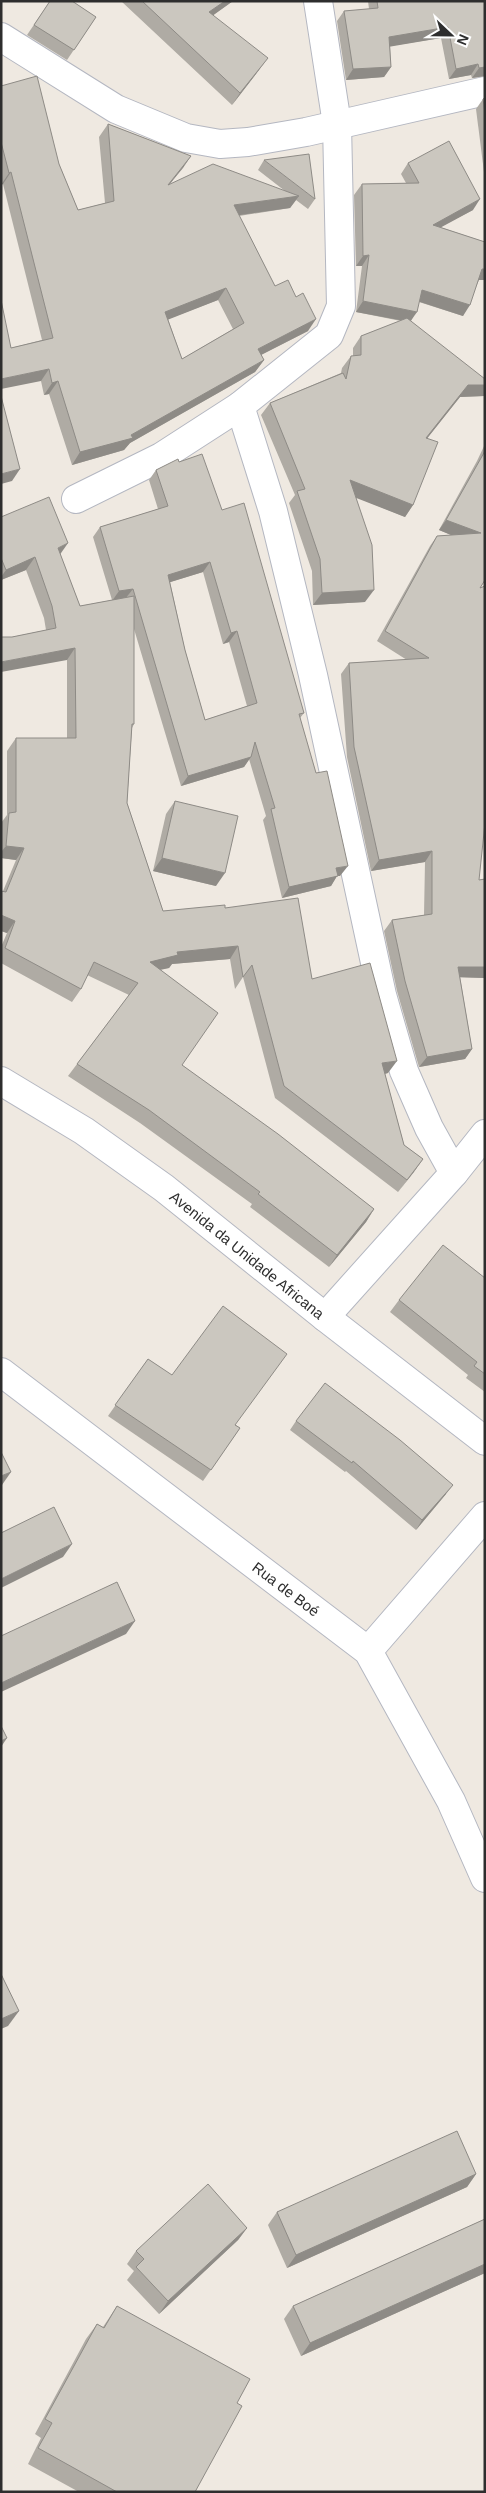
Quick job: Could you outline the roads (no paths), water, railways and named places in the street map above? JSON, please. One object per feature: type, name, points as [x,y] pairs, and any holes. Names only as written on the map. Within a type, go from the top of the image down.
[{"type":"street","points":[[76,499],[161,457],[240,406],[329,335],[341,306],[337,124],[318,1]]},
{"type":"street","points":[[1,37],[116,108],[186,138],[220,144],[248,142],[337,124],[485,90]]},
{"type":"street","points":[[240,406],[273,511],[313,675],[382,995],[404,1071],[429,1128],[454,1173]]},
{"type":"street","name":"Avenida da Unidade Africana","points":[[1,1082],[84,1131],[164,1188],[324,1317],[485,1441]]},
{"type":"street","points":[[324,1317],[454,1173],[485,1134]]},
{"type":"street","name":"Rua de Boé","points":[[1,1372],[368,1651],[451,1801],[485,1878]]},
{"type":"street","points":[[368,1651],[485,1516]]}]
